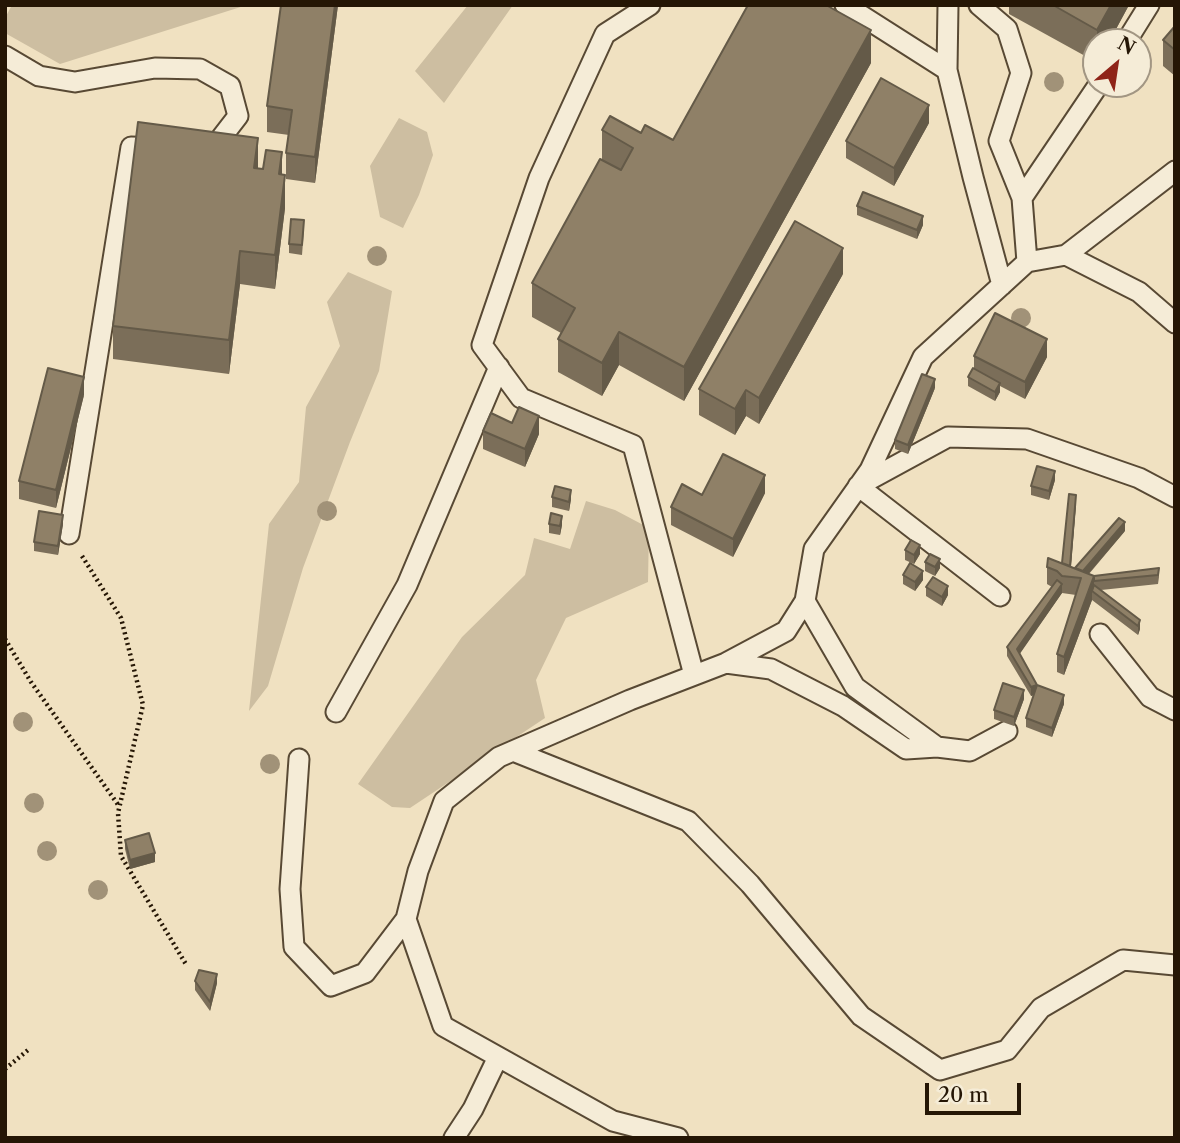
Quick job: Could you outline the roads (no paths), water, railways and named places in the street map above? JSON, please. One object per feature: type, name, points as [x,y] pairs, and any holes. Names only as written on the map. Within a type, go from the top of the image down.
[{"type":"lane","points":[[650,5],[605,34],[539,178],[482,345],[521,398],[633,445],[694,676]]},
{"type":"lane","points":[[845,5],[947,70]]},
{"type":"lane","points":[[948,5],[947,70],[1002,285]]},
{"type":"lane","points":[[979,5],[1007,29],[1021,73],[999,141],[1022,198],[1027,262]]},
{"type":"lane","points":[[1135,28],[1149,5]]},
{"type":"lane","points":[[5,56],[39,76],[75,82],[155,68],[200,69],[230,86],[238,116],[211,150],[131,147],[69,534]]},
{"type":"lane","points":[[1022,198],[1090,98]]},
{"type":"lane","points":[[299,759],[290,889],[294,947],[331,986],[365,973],[406,919],[418,871],[443,801],[499,757],[630,700],[726,663],[786,631],[805,601],[814,549],[870,470],[923,357],[1027,262],[1066,255],[1175,171]]},
{"type":"lane","points":[[1066,255],[1139,292],[1175,323]]},
{"type":"lane","points":[[336,712],[407,585],[499,367]]},
{"type":"lane","points":[[858,486],[948,437],[1027,439],[1139,478],[1175,498]]},
{"type":"lane","points":[[858,486],[1000,596]]},
{"type":"lane","points":[[805,601],[855,687],[937,747]]},
{"type":"lane","points":[[1100,634],[1150,698],[1175,710]]},
{"type":"lane","points":[[726,663],[771,669],[843,706],[906,749],[937,747],[970,751],[1006,731]]},
{"type":"lane","points":[[513,751],[688,821],[750,884],[861,1016],[940,1070],[1007,1050],[1041,1008],[1123,960],[1175,965]]},
{"type":"lane","points":[[406,919],[443,1026],[613,1121],[678,1138]]},
{"type":"lane","points":[[454,1138],[473,1109],[498,1057]]}]
